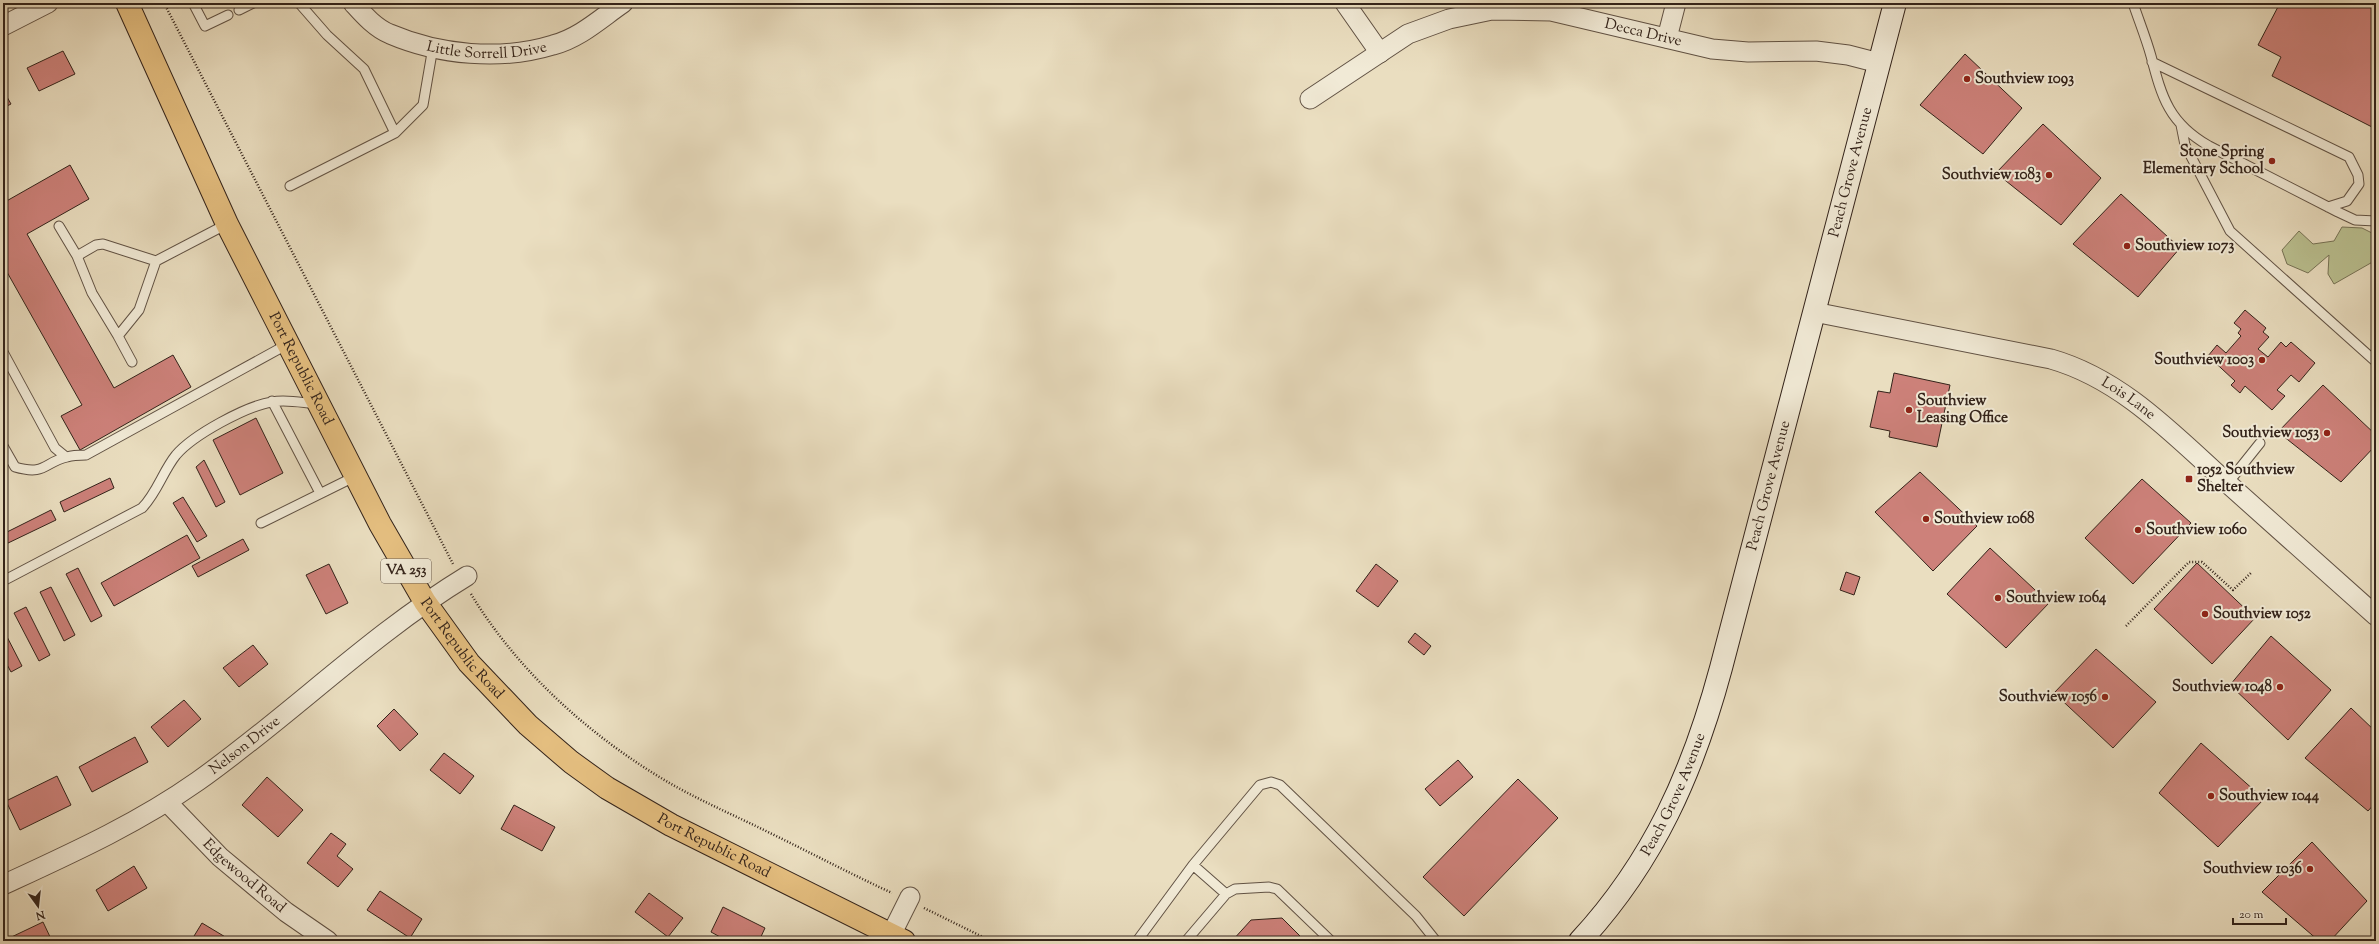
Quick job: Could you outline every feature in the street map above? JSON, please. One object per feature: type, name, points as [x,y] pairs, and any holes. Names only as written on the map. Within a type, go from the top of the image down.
[{"type":"main road","name":"Port Republic Road","points":[[127,3],[227,224],[288,344],[395,553],[425,602],[453,642],[504,701],[549,744],[593,778],[638,807],[671,825],[894,939]]},
{"type":"main road","name":"Peach Grove Avenue","points":[[1580,941],[1626,885],[1650,850],[1681,790],[1693,760],[1720,676],[1895,3]]},
{"type":"street","points":[[3,26],[48,3]]},
{"type":"street","name":"Little Sorrell Drive","points":[[352,3],[364,16],[388,34],[433,47],[478,54],[522,51],[554,45],[592,26],[623,3]]},
{"type":"street","points":[[1345,3],[1380,53]]},
{"type":"street","points":[[1667,38],[1676,3]]},
{"type":"street","name":"Decca Drive","points":[[1310,99],[1408,34],[1435,23],[1463,15],[1507,9],[1551,11],[1730,51],[1816,51],[1848,55],[1879,63]]},
{"type":"street","name":"Lois Lane","points":[[1814,312],[2038,356],[2069,364],[2105,382],[2131,398],[2376,616]]},
{"type":"street","name":"Nelson Drive","points":[[3,885],[75,852],[167,802],[199,780],[363,649],[425,602],[467,576]]},
{"type":"street","name":"Edgewood Road","points":[[167,802],[220,857],[286,912],[328,941]]},
{"type":"street","points":[[894,939],[910,897]]},
{"type":"lane","points":[[193,3],[205,26],[228,15]]},
{"type":"lane","points":[[239,10],[253,3]]},
{"type":"lane","points":[[299,3],[327,35],[364,69],[395,133]]},
{"type":"lane","points":[[2133,3],[2152,62],[2159,90],[2168,109],[2181,125],[2209,146],[2328,207],[2355,220],[2376,221]]},
{"type":"lane","points":[[290,186],[395,133],[423,105],[433,47]]},
{"type":"lane","points":[[2152,62],[2349,158],[2358,175],[2359,184],[2346,201],[2328,207]]},
{"type":"lane","points":[[2181,125],[2185,145],[2230,231],[2376,362]]},
{"type":"lane","points":[[118,336],[139,310],[156,261],[227,224]]},
{"type":"lane","points":[[59,226],[77,256],[92,293],[132,362]]},
{"type":"lane","points":[[77,256],[96,245],[103,244],[156,261]]},
{"type":"lane","points":[[3,446],[16,468],[29,471],[46,468],[66,457],[86,455],[288,344]]},
{"type":"lane","points":[[3,352],[55,448],[66,457]]},
{"type":"lane","points":[[3,581],[136,512],[146,503],[174,458],[188,443],[205,431],[252,408],[272,401],[319,404]]},
{"type":"lane","points":[[272,401],[320,493]]},
{"type":"lane","points":[[2228,484],[2260,443]]},
{"type":"lane","points":[[261,523],[356,476]]},
{"type":"lane","points":[[1137,941],[1193,866],[1260,785],[1268,782],[1277,783],[1416,916],[1436,941]]},
{"type":"lane","points":[[1193,866],[1226,894]]},
{"type":"lane","points":[[1186,941],[1226,894],[1241,889],[1269,887],[1277,890],[1331,941]]},
{"type":"path","points":[[164,3],[450,560]]},
{"type":"path","points":[[2126,626],[2189,562],[2202,562],[2233,590],[2252,572]]},
{"type":"path","points":[[472,597],[515,655],[554,696],[594,731],[635,761],[709,803],[889,891]]},
{"type":"path","points":[[926,909],[991,941]]},
{"type":"green space","points":[[2342,227],[2362,228],[2376,235],[2376,260],[2334,284],[2328,274],[2329,255],[2308,273],[2287,264],[2282,250],[2299,231],[2313,244],[2334,241]]},
{"type":"building","points":[[2280,3],[2376,3],[2376,119],[2372,127],[2272,76],[2281,57],[2258,45]]},
{"type":"building","points":[[63,51],[75,74],[39,91],[27,68]]},
{"type":"building","name":"Southview 1093","points":[[1965,54],[2022,108],[1983,154],[1920,105]]},
{"type":"building","points":[[3,90],[11,104],[3,108]]},
{"type":"building","name":"Southview 1083","points":[[2043,124],[2101,178],[2061,225],[1996,173]]},
{"type":"building","points":[[70,165],[89,199],[27,234],[114,388],[173,355],[191,387],[80,450],[61,416],[82,405],[3,265],[3,203]]},
{"type":"building","name":"Southview 1073","points":[[2121,194],[2180,248],[2138,297],[2073,244]]},
{"type":"building","name":"Southview 1003","points":[[2245,310],[2266,328],[2263,332],[2269,337],[2258,349],[2268,357],[2281,342],[2286,347],[2291,342],[2315,363],[2299,382],[2291,375],[2277,390],[2285,396],[2272,410],[2245,386],[2240,393],[2231,385],[2235,381],[2208,356],[2217,345],[2226,353],[2241,336],[2238,333],[2241,329],[2234,323]]},
{"type":"building","name":"Southview Leasing Office","points":[[1894,373],[1950,385],[1937,447],[1889,437],[1890,431],[1870,427],[1878,391],[1890,393]]},
{"type":"building","name":"Southview 1053","points":[[2323,385],[2376,435],[2376,445],[2341,482],[2278,432]]},
{"type":"building","points":[[256,418],[283,473],[240,495],[213,440]]},
{"type":"building","points":[[204,460],[225,502],[216,507],[196,467]]},
{"type":"building","name":"Southview 1068","points":[[1920,472],[1977,526],[1933,571],[1875,512]]},
{"type":"building","points":[[110,478],[114,488],[64,512],[60,502]]},
{"type":"building","name":"Southview 1060","points":[[2142,479],[2191,523],[2133,584],[2085,538]]},
{"type":"building","points":[[183,497],[207,536],[197,542],[173,503]]},
{"type":"building","points":[[51,510],[56,520],[6,544],[3,534]]},
{"type":"building","points":[[187,535],[200,558],[114,606],[101,583]]},
{"type":"building","points":[[243,539],[249,550],[198,577],[192,566]]},
{"type":"building","name":"Southview 1064","points":[[1990,548],[2049,603],[2006,648],[1947,594]]},
{"type":"building","name":"Southview 1052","points":[[2197,563],[2255,618],[2212,664],[2154,609]]},
{"type":"building","points":[[329,564],[348,603],[326,614],[306,575]]},
{"type":"building","points":[[1376,564],[1398,581],[1378,607],[1356,591]]},
{"type":"building","points":[[78,568],[102,616],[91,622],[66,574]]},
{"type":"building","points":[[1846,572],[1860,577],[1854,595],[1840,590]]},
{"type":"building","points":[[51,587],[75,635],[64,641],[40,592]]},
{"type":"building","points":[[26,607],[50,655],[39,661],[14,613]]},
{"type":"building","points":[[3,629],[22,666],[11,672],[3,657]]},
{"type":"building","points":[[1415,633],[1431,646],[1424,655],[1408,642]]},
{"type":"building","name":"Southview 1048","points":[[2271,636],[2331,690],[2288,740],[2230,685]]},
{"type":"building","points":[[253,645],[268,664],[239,687],[223,668]]},
{"type":"building","name":"Southview 1056","points":[[2096,649],[2156,702],[2113,748],[2054,693]]},
{"type":"building","points":[[184,700],[201,719],[168,747],[151,727]]},
{"type":"building","points":[[2351,708],[2376,732],[2376,802],[2368,811],[2305,758]]},
{"type":"building","points":[[394,709],[418,734],[400,751],[377,726]]},
{"type":"building","points":[[135,737],[148,762],[92,792],[79,767]]},
{"type":"building","name":"Southview 1044","points":[[2201,743],[2264,799],[2218,847],[2159,793]]},
{"type":"building","points":[[444,753],[474,776],[460,794],[430,770]]},
{"type":"building","points":[[1458,760],[1473,777],[1440,806],[1425,789]]},
{"type":"building","points":[[57,776],[71,805],[20,830],[6,801]]},
{"type":"building","points":[[267,777],[303,810],[278,837],[242,805]]},
{"type":"building","points":[[1518,779],[1558,818],[1464,916],[1423,877]]},
{"type":"building","points":[[514,805],[555,827],[542,851],[501,829]]},
{"type":"building","points":[[331,833],[346,844],[337,856],[353,869],[338,887],[307,863]]},
{"type":"building","name":"Southview 1036","points":[[2312,842],[2367,901],[2330,941],[2319,941],[2262,892]]},
{"type":"building","points":[[134,866],[147,888],[108,911],[96,890]]},
{"type":"building","points":[[380,891],[422,919],[410,938],[367,910]]},
{"type":"building","points":[[649,893],[683,918],[668,937],[635,912]]},
{"type":"building","points":[[723,907],[765,928],[759,941],[721,941],[722,938],[711,932]]},
{"type":"building","points":[[1282,918],[1305,941],[1232,941],[1251,920]]},
{"type":"building","points":[[43,922],[52,941],[3,941]]},
{"type":"building","points":[[202,923],[232,941],[191,941]]},
{"type":"place","name":"Southview 1093","points":[[1967,79]]},
{"type":"place","name":"Stone Spring Elementary School","points":[[2272,161]]},
{"type":"place","name":"Southview 1083","points":[[2049,175]]},
{"type":"place","name":"Southview 1073","points":[[2127,246]]},
{"type":"place","name":"Southview 1003","points":[[2262,360]]},
{"type":"place","name":"Southview Leasing Office","points":[[1909,410]]},
{"type":"place","name":"Southview 1053","points":[[2327,433]]},
{"type":"place","name":"1052 Southview Shelter","points":[[2189,479]]},
{"type":"place","name":"Southview 1068","points":[[1926,519]]},
{"type":"place","name":"Southview 1060","points":[[2138,530]]},
{"type":"place","name":"Southview 1064","points":[[1998,598]]},
{"type":"place","name":"Southview 1052","points":[[2205,614]]},
{"type":"place","name":"Southview 1048","points":[[2280,687]]},
{"type":"place","name":"Southview 1056","points":[[2105,697]]},
{"type":"place","name":"Southview 1044","points":[[2211,796]]},
{"type":"place","name":"Southview 1036","points":[[2310,869]]}]
